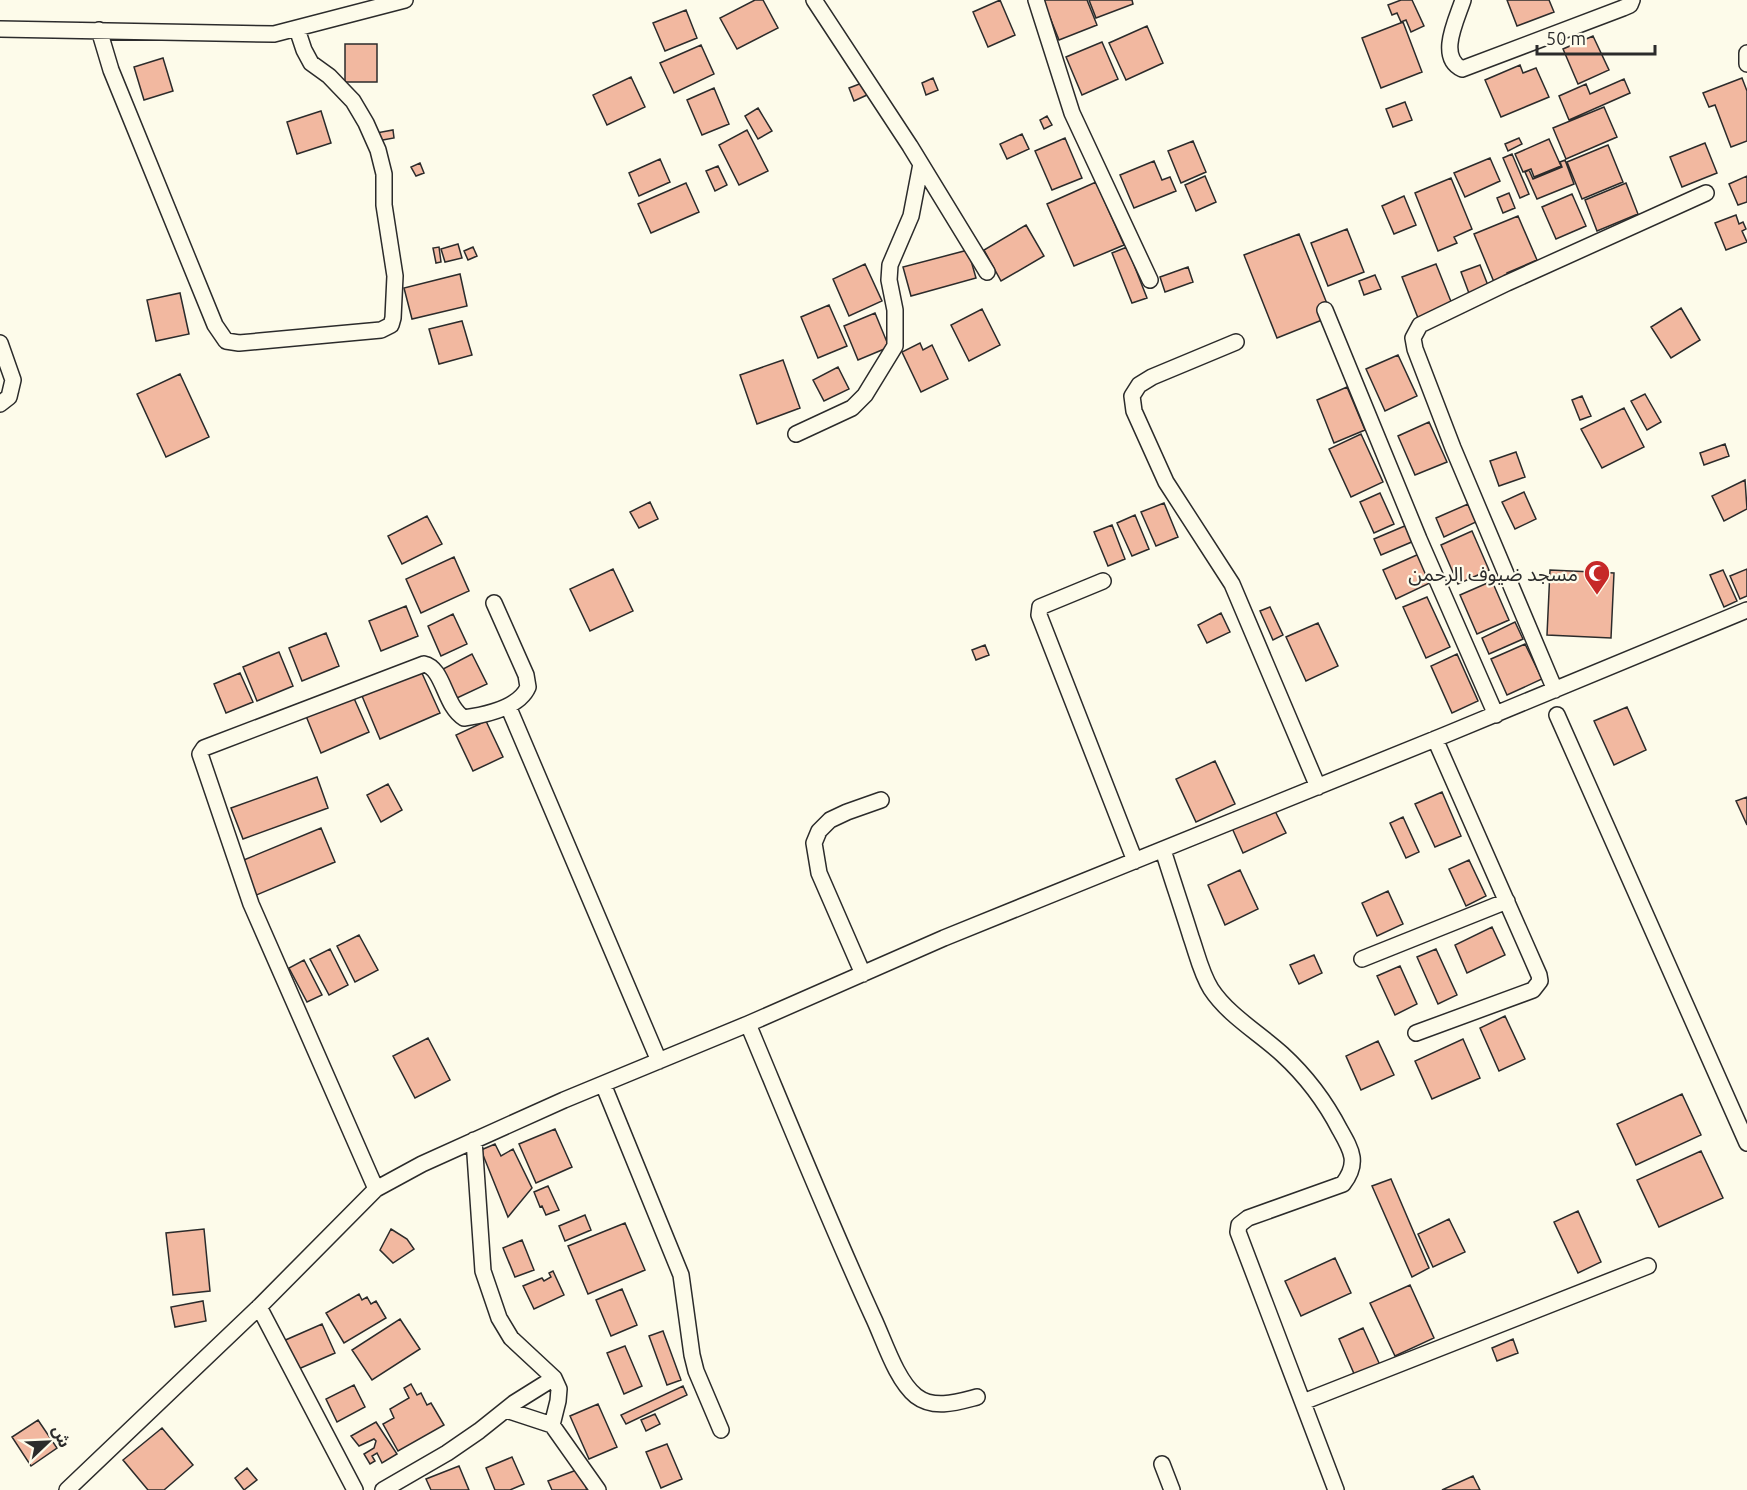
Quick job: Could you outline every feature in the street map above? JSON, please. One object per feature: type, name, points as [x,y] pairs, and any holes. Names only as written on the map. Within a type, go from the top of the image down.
[{"type":"street","points":[[0,29],[274,34],[405,0]]},
{"type":"street","points":[[1036,0],[1072,113],[1150,280]]},
{"type":"street","points":[[1463,0],[1449,54],[1453,62],[1462,69],[1623,8],[1630,5],[1632,0]]},
{"type":"street","points":[[816,1],[921,164],[987,272]]},
{"type":"street","points":[[99,30],[111,70],[214,325],[226,341],[239,343],[381,330],[391,325],[393,318],[394,276],[384,205],[384,174],[378,150],[353,101],[329,76],[311,63],[297,29]]},
{"type":"street","points":[[1747,53],[1747,64]]},
{"type":"street","points":[[796,434],[852,408],[865,396],[895,346],[895,310],[889,280],[890,265],[911,216],[921,164]]},
{"type":"street","points":[[1555,690],[1453,448],[1415,349],[1413,338],[1420,325],[1706,193]]},
{"type":"street","points":[[1325,310],[1419,539],[1496,715]]},
{"type":"street","points":[[1236,342],[1152,377],[1139,385],[1132,396],[1134,411],[1166,482],[1232,584],[1318,787]]},
{"type":"street","points":[[0,343],[13,380],[9,397],[0,404]]},
{"type":"street","points":[[1103,581],[1047,603],[1040,607],[1039,615],[1135,861]]},
{"type":"street","points":[[376,1189],[250,904],[200,754],[204,748],[424,664],[435,669],[450,704],[464,718],[508,706],[520,699],[528,687],[526,675],[494,603]]},
{"type":"street","points":[[67,1490],[259,1307],[376,1189],[422,1164],[944,938],[1435,740],[1747,610]]},
{"type":"street","points":[[508,706],[659,1061]]},
{"type":"street","points":[[1557,715],[1747,1143]]},
{"type":"street","points":[[1416,1033],[1533,990],[1540,981],[1435,740]]},
{"type":"street","points":[[863,974],[819,873],[814,843],[819,831],[830,820],[880,800]]},
{"type":"street","points":[[1163,850],[1202,969],[1211,989],[1305,1077],[1327,1104],[1350,1147],[1353,1165],[1351,1173],[1343,1184],[1248,1218],[1239,1226],[1238,1232],[1336,1490]]},
{"type":"street","points":[[1362,959],[1507,901]]},
{"type":"street","points":[[748,1024],[862,1293],[903,1382],[917,1397],[929,1402],[950,1405],[977,1397]]},
{"type":"street","points":[[603,1084],[681,1275],[696,1371],[722,1430]]},
{"type":"street","points":[[474,1140],[483,1271],[499,1318],[511,1338],[554,1378],[559,1389],[552,1425]]},
{"type":"street","points":[[1303,1402],[1648,1266]]},
{"type":"street","points":[[259,1307],[356,1490]]},
{"type":"street","points":[[383,1490],[447,1453],[554,1378]]},
{"type":"street","points":[[506,1410],[552,1425],[598,1490]]},
{"type":"street","points":[[1162,1464],[1172,1490]]},
{"type":"building","points":[[755,0],[763,0],[778,28],[737,49],[720,18]]},
{"type":"building","points":[[1000,0],[1015,35],[988,47],[973,12]]},
{"type":"building","points":[[1043,0],[1087,0],[1097,25],[1059,40]]},
{"type":"building","points":[[1089,0],[1132,0],[1133,4],[1096,18]]},
{"type":"building","points":[[1401,0],[1412,0],[1424,26],[1411,32],[1406,20],[1401,22],[1397,13],[1392,15],[1388,5]]},
{"type":"building","points":[[1507,0],[1549,0],[1554,12],[1517,26]]},
{"type":"building","points":[[686,10],[697,38],[665,51],[653,23]]},
{"type":"building","points":[[1403,22],[1422,72],[1381,88],[1362,38]]},
{"type":"building","points":[[1147,26],[1163,63],[1126,80],[1109,43]]},
{"type":"building","points":[[1593,36],[1609,70],[1578,84],[1563,49]]},
{"type":"building","points":[[1102,42],[1118,79],[1082,95],[1066,57]]},
{"type":"building","points":[[345,44],[377,44],[377,82],[345,82]]},
{"type":"building","points":[[701,45],[714,74],[674,93],[660,63]]},
{"type":"building","points":[[163,58],[173,91],[144,100],[134,67]]},
{"type":"building","points":[[1520,65],[1523,73],[1536,68],[1549,97],[1501,117],[1485,80]]},
{"type":"building","points":[[631,77],[645,107],[607,125],[593,95]]},
{"type":"building","points":[[933,78],[938,90],[926,95],[922,83]]},
{"type":"building","points":[[1742,78],[1747,91],[1747,141],[1731,147],[1715,105],[1709,107],[1703,93]]},
{"type":"building","points":[[1624,79],[1630,93],[1569,120],[1559,96],[1586,84],[1590,94]]},
{"type":"building","points":[[862,83],[867,95],[854,101],[849,88]]},
{"type":"building","points":[[714,88],[729,124],[702,135],[687,100]]},
{"type":"building","points":[[1405,102],[1412,120],[1393,127],[1386,109]]},
{"type":"building","points":[[1604,107],[1617,137],[1566,159],[1553,128]]},
{"type":"building","points":[[758,108],[772,131],[758,139],[745,116]]},
{"type":"building","points":[[321,111],[331,143],[297,154],[287,122]]},
{"type":"building","points":[[1047,116],[1052,125],[1044,129],[1040,120]]},
{"type":"building","points":[[393,130],[394,138],[377,141],[376,133]]},
{"type":"building","points":[[747,130],[768,171],[739,185],[719,145]]},
{"type":"building","points":[[1022,134],[1029,149],[1007,159],[1000,144]]},
{"type":"building","points":[[1065,138],[1082,178],[1052,190],[1035,151]]},
{"type":"building","points":[[1519,138],[1522,144],[1508,151],[1505,144]]},
{"type":"building","points":[[1549,139],[1561,166],[1534,177],[1531,169],[1523,172],[1515,154]]},
{"type":"building","points":[[1193,141],[1206,172],[1181,183],[1168,151]]},
{"type":"building","points":[[1705,143],[1717,173],[1682,187],[1670,157]]},
{"type":"building","points":[[1608,145],[1623,182],[1582,199],[1567,162]]},
{"type":"building","points":[[1512,154],[1529,194],[1520,198],[1503,158]]},
{"type":"building","points":[[1490,158],[1500,181],[1465,197],[1454,173]]},
{"type":"building","points":[[660,159],[670,182],[639,196],[629,173]]},
{"type":"building","points":[[1565,160],[1574,184],[1537,199],[1525,172],[1529,170],[1533,179],[1562,167],[1560,162]]},
{"type":"building","points":[[1154,161],[1162,180],[1170,177],[1176,191],[1134,208],[1120,175]]},
{"type":"building","points":[[420,163],[424,173],[416,176],[411,167]]},
{"type":"building","points":[[718,166],[727,185],[715,191],[706,171]]},
{"type":"building","points":[[1205,176],[1216,202],[1196,211],[1185,185]]},
{"type":"building","points":[[1747,176],[1747,202],[1738,205],[1729,184]]},
{"type":"building","points":[[1451,178],[1472,229],[1454,237],[1457,243],[1438,251],[1415,193]]},
{"type":"building","points":[[1096,182],[1124,245],[1074,266],[1047,204]]},
{"type":"building","points":[[686,183],[699,212],[651,233],[638,204]]},
{"type":"building","points":[[1626,183],[1638,214],[1597,231],[1585,200]]},
{"type":"building","points":[[1509,193],[1515,208],[1503,213],[1497,198]]},
{"type":"building","points":[[1572,194],[1586,226],[1556,239],[1542,207]]},
{"type":"building","points":[[1404,196],[1416,225],[1394,234],[1382,206]]},
{"type":"building","points":[[1736,215],[1739,224],[1743,222],[1746,229],[1742,231],[1747,242],[1726,250],[1715,223]]},
{"type":"building","points":[[1518,216],[1537,260],[1507,273],[1508,276],[1494,282],[1474,234]]},
{"type":"building","points":[[1026,225],[1044,256],[1001,281],[984,250]]},
{"type":"building","points":[[1347,229],[1364,272],[1328,286],[1311,243]]},
{"type":"building","points":[[1299,234],[1332,316],[1277,338],[1244,255]]},
{"type":"building","points":[[458,244],[462,258],[445,262],[441,249]]},
{"type":"building","points":[[439,247],[441,262],[436,263],[433,248]]},
{"type":"building","points":[[473,247],[477,256],[468,260],[464,251]]},
{"type":"building","points":[[1127,247],[1147,298],[1132,303],[1112,253]]},
{"type":"building","points":[[968,250],[976,278],[911,296],[903,267]]},
{"type":"building","points":[[865,264],[882,301],[849,316],[833,279]]},
{"type":"building","points":[[1436,264],[1452,304],[1418,318],[1402,277]]},
{"type":"building","points":[[1480,265],[1489,288],[1470,296],[1461,272]]},
{"type":"building","points":[[1188,267],[1193,282],[1165,292],[1160,277]]},
{"type":"building","points":[[460,274],[467,306],[412,319],[404,288]]},
{"type":"building","points":[[1375,275],[1381,289],[1364,295],[1359,281]]},
{"type":"building","points":[[180,293],[189,334],[156,341],[147,300]]},
{"type":"building","points":[[829,305],[847,346],[818,358],[801,317]]},
{"type":"building","points":[[1681,308],[1700,340],[1671,358],[1651,327]]},
{"type":"building","points":[[982,309],[1000,345],[969,361],[951,325]]},
{"type":"building","points":[[875,313],[889,347],[858,360],[844,326]]},
{"type":"building","points":[[462,321],[472,355],[439,364],[429,329]]},
{"type":"building","points":[[920,343],[923,350],[932,345],[948,379],[921,392],[902,352]]},
{"type":"building","points":[[1398,355],[1417,396],[1385,411],[1366,369]]},
{"type":"building","points":[[783,360],[800,408],[757,424],[740,375]]},
{"type":"building","points":[[838,367],[849,389],[824,401],[813,380]]},
{"type":"building","points":[[180,374],[209,437],[166,457],[137,394]]},
{"type":"building","points":[[1347,387],[1365,430],[1334,443],[1317,400]]},
{"type":"building","points":[[1645,394],[1661,422],[1647,430],[1631,401]]},
{"type":"building","points":[[1582,396],[1591,416],[1580,420],[1572,400]]},
{"type":"building","points":[[1624,408],[1644,447],[1602,468],[1581,429]]},
{"type":"building","points":[[1429,422],[1447,462],[1415,475],[1398,436]]},
{"type":"building","points":[[1361,434],[1383,482],[1351,497],[1329,449]]},
{"type":"building","points":[[1725,444],[1729,456],[1704,465],[1700,453]]},
{"type":"building","points":[[1516,452],[1525,477],[1499,486],[1490,461]]},
{"type":"building","points":[[1745,480],[1747,509],[1724,521],[1712,496]]},
{"type":"building","points":[[1524,492],[1536,519],[1515,529],[1502,502]]},
{"type":"building","points":[[1380,493],[1394,524],[1374,533],[1360,502]]},
{"type":"building","points":[[650,502],[658,519],[639,528],[630,512]]},
{"type":"building","points":[[1164,503],[1178,537],[1156,546],[1141,512]]},
{"type":"building","points":[[1468,504],[1476,522],[1444,537],[1436,518]]},
{"type":"building","points":[[1135,515],[1149,549],[1132,556],[1117,523]]},
{"type":"building","points":[[427,516],[442,544],[402,564],[388,536]]},
{"type":"building","points":[[1112,525],[1125,559],[1108,566],[1094,532]]},
{"type":"building","points":[[1407,525],[1414,541],[1381,555],[1374,539]]},
{"type":"building","points":[[1472,531],[1489,570],[1458,584],[1441,545]]},
{"type":"building","points":[[1419,554],[1432,582],[1396,599],[1383,570]]},
{"type":"building","points":[[454,557],[469,591],[421,613],[406,579]]},
{"type":"building","points":[[613,569],[633,611],[590,631],[570,589]]},
{"type":"building","points":[[1747,569],[1747,596],[1740,599],[1730,576]]},
{"type":"building","points":[[1550,570],[1614,573],[1611,638],[1547,635]]},
{"type":"building","points":[[1723,570],[1737,601],[1724,607],[1710,575]]},
{"type":"building","points":[[1492,581],[1509,620],[1477,634],[1460,595]]},
{"type":"building","points":[[1427,597],[1450,647],[1426,658],[1403,607]]},
{"type":"building","points":[[406,606],[418,636],[381,651],[369,621]]},
{"type":"building","points":[[1270,607],[1283,635],[1273,640],[1260,611]]},
{"type":"building","points":[[1221,613],[1230,632],[1207,643],[1198,625]]},
{"type":"building","points":[[453,614],[467,644],[441,656],[428,626]]},
{"type":"building","points":[[1515,622],[1523,639],[1489,654],[1482,638]]},
{"type":"building","points":[[1318,623],[1338,666],[1306,681],[1286,637]]},
{"type":"building","points":[[326,633],[339,666],[302,681],[289,648]]},
{"type":"building","points":[[1525,644],[1542,679],[1507,695],[1491,659]]},
{"type":"building","points":[[985,645],[989,655],[976,660],[972,650]]},
{"type":"building","points":[[279,652],[293,686],[257,701],[243,667]]},
{"type":"building","points":[[472,654],[487,684],[457,698],[443,669]]},
{"type":"building","points":[[1457,654],[1478,701],[1452,713],[1431,666]]},
{"type":"building","points":[[421,671],[440,713],[380,739],[362,696]]},
{"type":"building","points":[[240,673],[253,702],[226,713],[214,684]]},
{"type":"building","points":[[353,696],[369,732],[321,753],[306,716]]},
{"type":"building","points":[[1627,707],[1646,750],[1614,765],[1594,721]]},
{"type":"building","points":[[486,721],[503,757],[473,771],[456,735]]},
{"type":"building","points":[[1215,761],[1235,804],[1196,822],[1176,779]]},
{"type":"building","points":[[317,777],[328,808],[243,839],[231,808]]},
{"type":"building","points":[[388,784],[402,810],[381,822],[367,795]]},
{"type":"building","points":[[1442,792],[1461,836],[1435,847],[1415,804]]},
{"type":"building","points":[[1747,797],[1747,825],[1736,801]]},
{"type":"building","points":[[1274,809],[1286,833],[1243,853],[1232,828]]},
{"type":"building","points":[[1403,817],[1419,852],[1406,858],[1390,823]]},
{"type":"building","points":[[321,828],[335,862],[254,896],[239,862]]},
{"type":"building","points":[[1469,860],[1486,896],[1466,906],[1449,869]]},
{"type":"building","points":[[1240,870],[1258,909],[1225,925],[1208,885]]},
{"type":"building","points":[[1388,891],[1403,924],[1377,936],[1362,903]]},
{"type":"building","points":[[1492,927],[1505,955],[1467,973],[1455,945]]},
{"type":"building","points":[[359,935],[378,970],[355,982],[337,946]]},
{"type":"building","points":[[330,949],[348,985],[329,995],[310,959]]},
{"type":"building","points":[[1436,949],[1457,995],[1438,1004],[1417,957]]},
{"type":"building","points":[[1314,955],[1322,973],[1299,984],[1290,965]]},
{"type":"building","points":[[304,960],[322,995],[307,1002],[289,968]]},
{"type":"building","points":[[1400,966],[1417,1004],[1395,1015],[1377,976]]},
{"type":"building","points":[[1505,1016],[1525,1059],[1499,1071],[1480,1028]]},
{"type":"building","points":[[428,1038],[450,1080],[415,1098],[393,1056]]},
{"type":"building","points":[[1463,1039],[1480,1078],[1432,1099],[1415,1061]]},
{"type":"building","points":[[1378,1041],[1394,1075],[1361,1090],[1346,1056]]},
{"type":"building","points":[[1682,1094],[1701,1135],[1636,1165],[1617,1124]]},
{"type":"building","points":[[555,1129],[572,1167],[536,1183],[519,1144]]},
{"type":"building","points":[[495,1144],[501,1156],[513,1149],[532,1188],[508,1217],[481,1150]]},
{"type":"building","points":[[1701,1151],[1723,1198],[1659,1227],[1637,1180]]},
{"type":"building","points":[[1391,1179],[1429,1268],[1412,1277],[1372,1186]]},
{"type":"building","points":[[548,1186],[559,1210],[546,1215],[534,1192]]},
{"type":"building","points":[[1578,1211],[1601,1262],[1578,1273],[1554,1222]]},
{"type":"building","points":[[585,1215],[591,1230],[565,1241],[559,1226]]},
{"type":"building","points":[[1449,1219],[1465,1252],[1433,1267],[1418,1234]]},
{"type":"building","points":[[625,1223],[645,1270],[588,1294],[568,1246]]},
{"type":"building","points":[[204,1229],[210,1291],[173,1295],[166,1233]]},
{"type":"building","points":[[391,1229],[407,1239],[414,1249],[393,1263],[380,1250]]},
{"type":"building","points":[[522,1240],[534,1270],[515,1277],[503,1248]]},
{"type":"building","points":[[1335,1258],[1351,1293],[1301,1316],[1285,1281]]},
{"type":"building","points":[[553,1271],[564,1295],[534,1309],[523,1286],[542,1278],[544,1281],[551,1277],[549,1273]]},
{"type":"building","points":[[1410,1285],[1434,1338],[1395,1356],[1370,1303]]},
{"type":"building","points":[[622,1289],[637,1325],[611,1336],[596,1300]]},
{"type":"building","points":[[359,1294],[362,1300],[367,1297],[371,1304],[376,1301],[386,1318],[344,1343],[326,1313]]},
{"type":"building","points":[[203,1301],[206,1321],[175,1327],[171,1307]]},
{"type":"building","points":[[400,1319],[420,1349],[372,1380],[352,1350]]},
{"type":"building","points":[[322,1324],[335,1353],[294,1371],[281,1342]]},
{"type":"building","points":[[1363,1328],[1380,1365],[1355,1376],[1339,1339]]},
{"type":"building","points":[[663,1331],[681,1380],[667,1385],[649,1336]]},
{"type":"building","points":[[1513,1339],[1518,1353],[1497,1361],[1492,1348]]},
{"type":"building","points":[[625,1346],[642,1386],[624,1394],[607,1353]]},
{"type":"building","points":[[411,1384],[417,1395],[421,1393],[427,1405],[431,1403],[444,1425],[398,1451],[383,1424],[394,1418],[390,1409],[409,1398],[404,1388]]},
{"type":"building","points":[[354,1385],[365,1407],[337,1422],[326,1399]]},
{"type":"building","points":[[683,1386],[687,1395],[626,1424],[621,1415]]},
{"type":"building","points":[[598,1404],[617,1447],[589,1459],[570,1416]]},
{"type":"building","points":[[655,1414],[660,1424],[646,1431],[641,1420]]},
{"type":"building","points":[[38,1420],[57,1448],[31,1466],[12,1437]]},
{"type":"building","points":[[376,1422],[397,1454],[382,1463],[377,1453],[372,1456],[375,1461],[370,1464],[364,1454],[374,1448],[376,1441],[374,1439],[359,1446],[351,1436]]},
{"type":"building","points":[[162,1428],[193,1465],[164,1490],[148,1490],[123,1460]]},
{"type":"building","points":[[667,1444],[682,1479],[661,1488],[646,1452]]},
{"type":"building","points":[[512,1457],[524,1484],[510,1490],[495,1490],[486,1468]]},
{"type":"building","points":[[459,1466],[469,1490],[431,1490],[426,1479]]},
{"type":"building","points":[[247,1468],[257,1480],[244,1490],[235,1478]]},
{"type":"building","points":[[579,1469],[587,1490],[552,1490],[548,1481]]},
{"type":"building","points":[[1473,1476],[1480,1490],[1442,1490]]},
{"type":"place","name":"مسجد ضيوف الرحمن","points":[[1597,596]]}]
